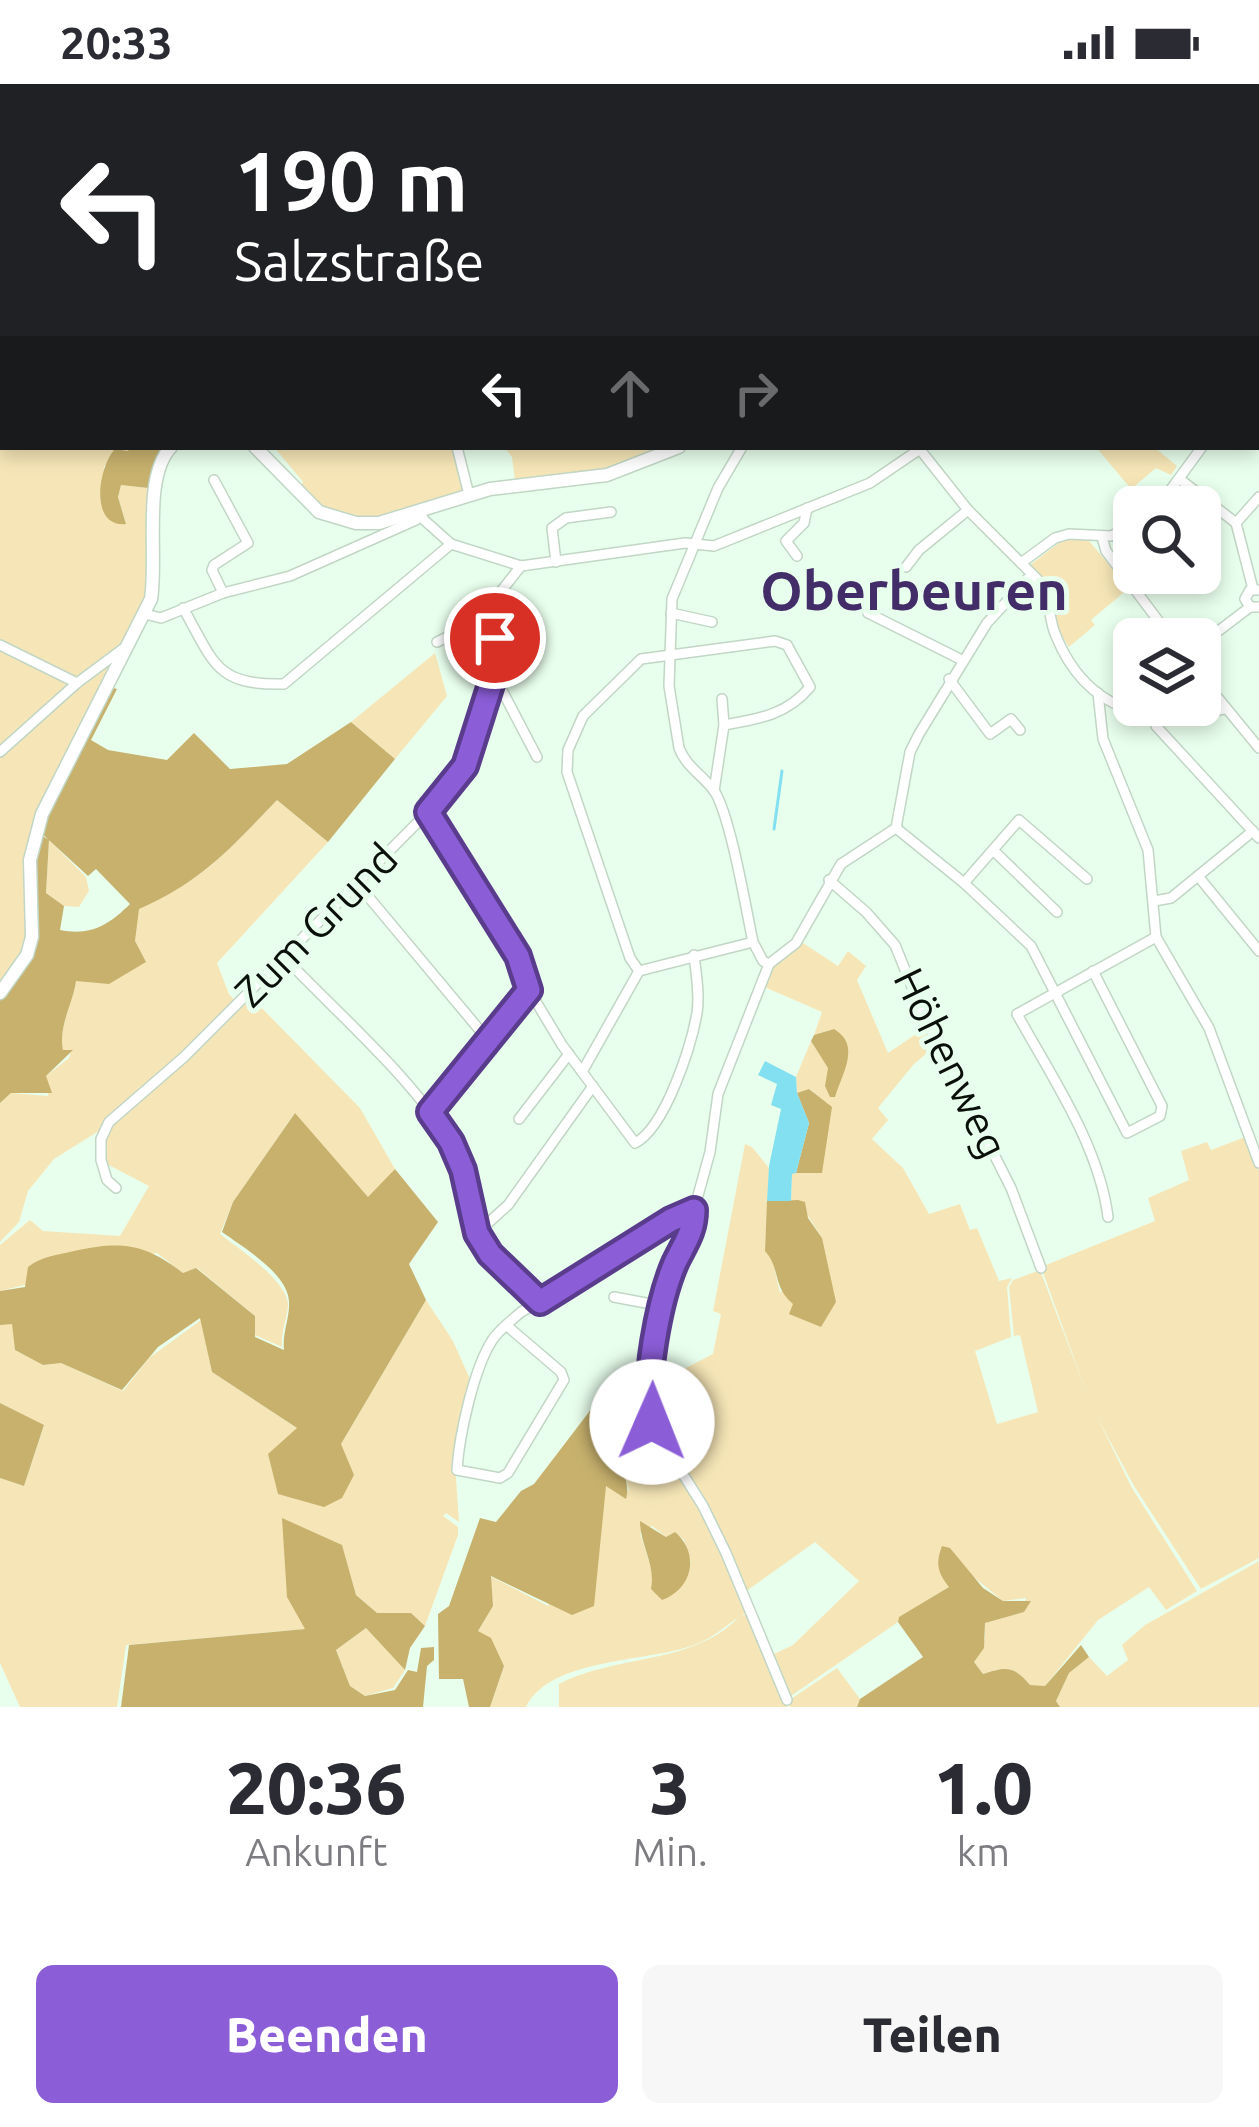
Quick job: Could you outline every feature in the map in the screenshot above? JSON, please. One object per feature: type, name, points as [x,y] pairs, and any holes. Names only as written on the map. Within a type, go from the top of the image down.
[{"type":"main road","points":[[0,993],[27,955],[32,937],[30,860],[41,814],[145,614],[155,571],[153,481],[169,450]]},
{"type":"main road","points":[[258,450],[320,512],[339,520],[379,523],[514,484],[607,475],[671,450]]},
{"type":"street","points":[[459,450],[469,495]]},
{"type":"street","points":[[740,450],[718,488],[677,583],[669,656],[682,758],[714,791],[753,942],[769,964]]},
{"type":"street","points":[[421,511],[423,519],[451,544],[521,566],[685,543],[714,546],[870,483],[916,450]]},
{"type":"street","points":[[921,450],[968,510],[1047,593],[1057,639],[1113,706]]},
{"type":"street","points":[[1176,486],[1200,450]]},
{"type":"street","points":[[214,480],[248,543],[214,565],[223,593]]},
{"type":"street","points":[[1181,480],[1237,523],[1256,589],[1246,596],[1255,607],[1221,630]]},
{"type":"street","points":[[1237,523],[1259,497]]},
{"type":"street","points":[[797,556],[786,541],[804,523],[807,508]]},
{"type":"street","points":[[906,567],[919,550],[968,510]]},
{"type":"street","points":[[145,614],[161,618],[223,593],[328,562],[416,520],[421,511]]},
{"type":"street","points":[[556,562],[552,528],[559,521],[610,512]]},
{"type":"street","points":[[1021,563],[1055,538],[1113,533]]},
{"type":"street","points":[[1102,537],[1106,551],[1156,618]]},
{"type":"street","points":[[183,608],[226,676],[251,685],[284,683],[451,544]]},
{"type":"street","points":[[437,642],[496,606],[503,586],[521,566]]},
{"type":"street","points":[[787,1700],[720,1540],[652,1422],[650,1385],[662,1306],[675,1263],[689,1240],[718,1094],[769,964],[796,943],[829,880],[858,851],[896,828],[910,752],[949,679],[995,613],[1032,574]]},
{"type":"street","name":"Zum Grund","points":[[116,1188],[107,1180],[101,1160],[101,1138],[109,1121],[184,1057],[428,812],[465,766],[494,675],[496,606]]},
{"type":"street","points":[[671,613],[712,622]]},
{"type":"street","points":[[868,613],[962,660]]},
{"type":"street","points":[[639,970],[630,958],[572,789],[568,750],[583,716],[641,659],[775,641],[787,645],[810,687],[797,703],[766,718],[724,725]]},
{"type":"street","points":[[0,645],[76,683]]},
{"type":"street","points":[[0,752],[76,683],[129,645]]},
{"type":"street","points":[[494,675],[537,757]]},
{"type":"street","points":[[949,679],[990,734],[1010,719],[1020,730]]},
{"type":"street","points":[[1098,693],[1103,740],[1148,850],[1156,937],[1209,1028],[1259,1163]]},
{"type":"street","points":[[714,791],[724,725],[722,699]]},
{"type":"street","points":[[1221,704],[1259,748]]},
{"type":"street","points":[[1221,710],[1225,709]]},
{"type":"street","points":[[1154,901],[1171,898],[1256,835],[1156,726]]},
{"type":"street","points":[[428,812],[518,956],[529,990],[569,1054],[635,1143],[649,1136],[682,1064],[698,1011],[694,955]]},
{"type":"street","points":[[964,883],[1019,820],[1087,879]]},
{"type":"street","points":[[896,828],[1031,946],[1132,1146]]},
{"type":"street","points":[[993,850],[1057,912]]},
{"type":"street","points":[[1198,876],[1259,951]]},
{"type":"street","name":"Höhenweg","points":[[829,880],[895,945],[923,1013],[1011,1189],[1041,1268]]},
{"type":"street","points":[[356,882],[488,1040]]},
{"type":"street","points":[[1108,1217],[1077,1125],[1017,1014],[1156,937]]},
{"type":"street","points":[[582,1072],[639,970],[753,942]]},
{"type":"street","points":[[283,956],[430,1112],[463,1170],[477,1233],[490,1254],[540,1302]]},
{"type":"street","points":[[1093,971],[1162,1106],[1160,1116],[1127,1133]]},
{"type":"street","points":[[430,1112],[529,990]]},
{"type":"street","points":[[519,1119],[569,1054]]},
{"type":"street","points":[[477,1233],[508,1205],[593,1086]]},
{"type":"street","points":[[506,1325],[561,1372],[564,1380],[504,1477],[457,1470],[483,1360],[506,1325],[694,1210]]},
{"type":"street","points":[[614,1297],[662,1306]]},
{"type":"shaded area","points":[[0,450],[131,450],[104,466],[103,484],[126,523],[118,497],[121,485],[148,488],[152,558],[146,599],[137,621],[105,663],[0,750]]},
{"type":"shaded area","points":[[114,450],[164,450],[148,488],[121,485],[118,497],[126,524],[114,523],[102,507],[101,482]]},
{"type":"shaded area","points":[[276,450],[457,450],[467,492],[400,514],[360,519],[319,505],[298,488],[303,482]]},
{"type":"shaded area","points":[[506,450],[665,450],[621,468],[515,481]]},
{"type":"shaded area","points":[[1098,450],[1158,450],[1177,466],[1171,475],[1156,468],[1128,486]]},
{"type":"shaded area","points":[[1073,538],[1089,541],[1113,569],[1113,594],[1122,594],[1069,647],[1059,631],[1049,590],[1030,565]]},
{"type":"shaded area","points":[[435,653],[447,696],[395,759],[351,722]]},
{"type":"shaded area","points":[[119,654],[37,812],[25,860],[30,913],[23,954],[0,987],[0,754]]},
{"type":"shaded area","points":[[110,687],[117,689],[91,740],[108,750],[167,760],[194,733],[230,769],[287,764],[351,722],[395,759],[328,842],[277,800],[198,875],[139,909],[135,941],[146,962],[109,984],[76,981],[62,1041],[63,1050],[73,1050],[46,1076],[52,1093],[11,1093],[0,1103],[0,998],[35,937],[38,912],[33,861],[38,833],[48,840],[39,831]],"holes":[[[49,840],[88,876],[96,869],[130,904],[99,927],[60,930],[64,906],[46,893]]]},
{"type":"shaded area","points":[[277,800],[328,842],[217,963],[237,1003],[102,1129],[54,1159],[28,1191],[19,1222],[0,1242],[0,1103],[11,1093],[48,1096],[46,1076],[69,1058],[71,1050],[63,1050],[62,1032],[76,980],[135,941],[138,909],[198,875]]},
{"type":"shaded area","points":[[49,840],[86,877],[89,891],[79,907],[64,906],[46,893]]},
{"type":"shaded area","points":[[800,941],[838,966],[848,951],[866,966],[857,980],[888,1053],[928,1026],[938,1044],[914,1064],[878,1108],[888,1120],[872,1139],[903,1168],[929,1214],[960,1204],[970,1230],[977,1228],[999,1281],[1012,1278],[1007,1287],[1011,1337],[975,1351],[997,1424],[1038,1412],[1020,1335],[1014,1336],[1009,1287],[1013,1280],[1040,1270],[1087,1394],[1041,1267],[1155,1221],[1148,1198],[1189,1180],[1181,1151],[1207,1142],[1211,1150],[1248,1136],[1259,1167],[1259,1558],[1201,1589],[1134,1486],[1097,1417],[1132,1488],[1197,1591],[1166,1610],[1149,1587],[1098,1620],[1045,1686],[1030,1685],[1009,1669],[983,1674],[974,1662],[985,1639],[985,1623],[1023,1612],[1026,1598],[1003,1601],[970,1574],[900,1617],[788,1698],[770,1656],[793,1645],[859,1581],[815,1542],[745,1592],[654,1422],[651,1386],[713,1354],[721,1314],[713,1311],[745,1144],[769,1168],[765,1250],[772,1258],[780,1293],[822,1238],[798,1200],[791,1201],[792,1173],[822,1173],[823,1101],[810,1089],[797,1093],[796,1077],[811,1041],[829,1068],[830,1097],[834,1029],[814,1035],[822,1012],[762,986],[771,965]]},
{"type":"shaded area","points":[[248,994],[360,1108],[395,1169],[369,1198],[294,1114],[233,1202],[220,1234],[281,1287],[288,1307],[282,1347],[255,1335],[255,1316],[197,1268],[183,1273],[157,1253],[0,1291],[0,1245],[30,1220],[43,1231],[120,1236],[149,1186],[103,1162],[104,1131]]},
{"type":"shaded area","points":[[834,1029],[848,1051],[835,1097],[830,1097],[825,1086],[828,1068],[811,1041],[814,1035]]},
{"type":"shaded area","points":[[809,1089],[832,1107],[822,1173],[796,1173],[809,1123],[797,1093]]},
{"type":"shaded area","points":[[295,1113],[368,1197],[395,1169],[438,1222],[409,1264],[426,1300],[341,1444],[354,1475],[342,1498],[324,1507],[278,1494],[268,1454],[297,1428],[212,1372],[200,1318],[158,1347],[122,1390],[61,1363],[43,1365],[15,1350],[12,1324],[0,1325],[0,1291],[25,1287],[33,1263],[74,1251],[132,1247],[183,1273],[196,1268],[255,1316],[255,1337],[284,1350],[289,1301],[281,1281],[222,1232],[233,1202]]},
{"type":"shaded area","points":[[767,1201],[805,1202],[808,1218],[822,1238],[836,1302],[821,1327],[789,1314],[793,1304],[782,1291],[765,1251]]},
{"type":"shaded area","points":[[426,1300],[453,1341],[474,1388],[455,1464],[459,1522],[446,1513],[443,1516],[458,1527],[458,1535],[425,1626],[411,1613],[377,1613],[356,1595],[341,1545],[306,1629],[126,1645],[117,1707],[20,1707],[0,1663],[0,1478],[24,1486],[44,1426],[0,1403],[0,1324],[13,1324],[15,1350],[43,1365],[61,1363],[123,1391],[149,1358],[201,1320],[212,1372],[298,1429],[341,1444]]},
{"type":"shaded area","points":[[609,1380],[649,1385],[649,1411],[750,1611],[741,1616],[751,1613],[788,1707],[559,1707],[559,1684],[710,1638],[557,1678],[526,1707],[490,1707],[504,1666],[478,1631],[493,1606],[490,1576],[548,1606],[606,1485],[629,1491],[619,1452],[625,1413],[621,1401],[602,1395]],"holes":[[[652,1526],[666,1537],[675,1532],[684,1540],[691,1563],[651,1590],[654,1577],[640,1533]]]},
{"type":"shaded area","points":[[602,1395],[621,1401],[619,1451],[627,1493],[626,1499],[606,1486],[594,1606],[572,1615],[491,1576],[493,1606],[478,1631],[491,1638],[504,1666],[490,1707],[469,1707],[463,1679],[439,1679],[438,1614],[449,1606],[480,1518],[496,1522],[521,1491],[534,1484]]},
{"type":"shaded area","points":[[0,1403],[44,1425],[24,1486],[0,1478]]},
{"type":"shaded area","points":[[282,1518],[342,1545],[356,1595],[377,1613],[411,1613],[425,1626],[410,1648],[405,1670],[366,1628],[336,1650],[350,1686],[365,1696],[395,1690],[408,1670],[417,1672],[421,1648],[434,1647],[423,1707],[121,1707],[129,1645],[305,1629],[287,1597]]},
{"type":"shaded area","points":[[640,1521],[666,1537],[675,1532],[688,1550],[686,1579],[662,1600],[651,1589]]},
{"type":"shaded area","points":[[942,1546],[950,1548],[983,1588],[1003,1601],[1031,1601],[1024,1612],[985,1623],[984,1648],[974,1662],[983,1674],[1009,1669],[1030,1685],[1045,1686],[1081,1645],[1089,1657],[1069,1673],[1056,1701],[1060,1707],[857,1707],[860,1699],[923,1657],[898,1622],[949,1587],[939,1568]]},
{"type":"shaded area","points":[[1259,1561],[1259,1707],[1060,1707],[1056,1701],[1069,1673],[1089,1657],[1107,1676],[1128,1660],[1122,1645],[1145,1625]]},
{"type":"shaded area","points":[[366,1628],[405,1670],[393,1688],[365,1696],[350,1686],[336,1650]]},
{"type":"shaded area","points":[[837,1668],[860,1699],[857,1707],[790,1707],[788,1701]]},
{"type":"water","points":[[765,1061],[796,1077],[809,1123],[792,1174],[791,1201],[767,1201],[781,1109],[771,1105],[777,1084],[758,1075]]},
{"type":"waterway","points":[[774,829],[782,771]]},
{"type":"district","name":"Oberbeuren","points":[[914,591]]},
{"type":"route","points":[[495,638],[494,675],[465,766],[428,812],[518,956],[529,990],[430,1112],[463,1170],[477,1233],[490,1254],[540,1302],[694,1210],[689,1240],[675,1263],[662,1306],[650,1385],[652,1422]]}]
